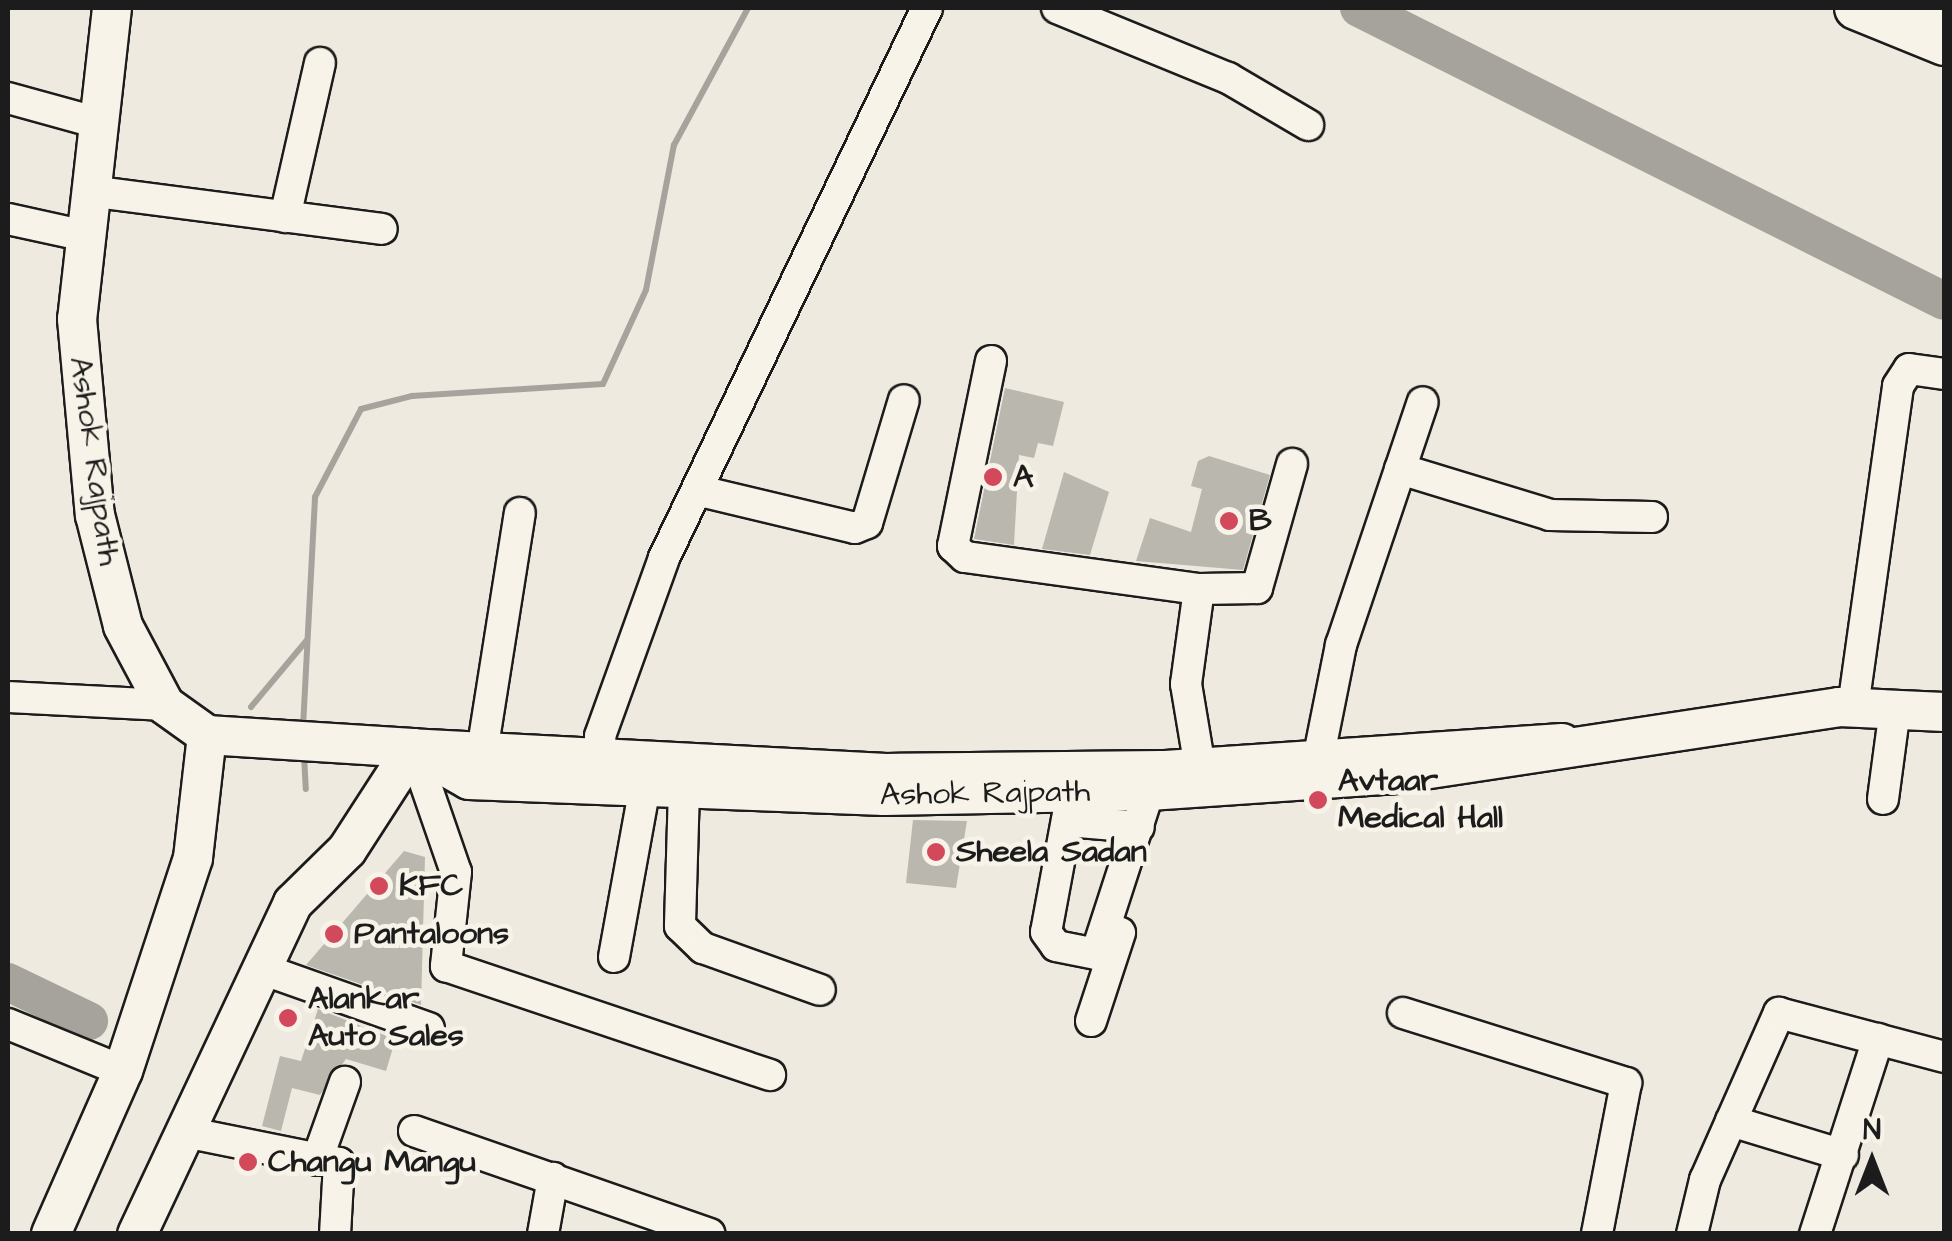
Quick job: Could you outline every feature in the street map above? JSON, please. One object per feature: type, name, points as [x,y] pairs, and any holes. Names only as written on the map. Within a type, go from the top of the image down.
[{"type":"highway","points":[[1856,8],[1944,44]]},
{"type":"highway","points":[[1936,8],[1944,11]]},
{"type":"main road","name":"Ashok Rajpath","points":[[112,8],[98,122],[96,192],[86,236],[78,389],[95,515],[123,626],[164,705],[208,735],[270,742],[1157,784],[1562,744],[1853,708],[1944,712]]},
{"type":"main road","points":[[51,1234],[123,1071],[203,819],[208,735]]},
{"type":"main road","name":"Ashok Rajpath","points":[[414,748],[469,780],[1069,807],[1157,784],[1200,768],[1315,770]]},
{"type":"main road","points":[[138,1234],[293,903],[347,850],[414,748]]},
{"type":"street","points":[[897,8],[911,46]]},
{"type":"street","points":[[602,759],[600,736],[664,558],[700,491],[927,8]]},
{"type":"street","points":[[1056,8],[1228,78],[1308,125]]},
{"type":"street","points":[[285,218],[320,63]]},
{"type":"street","points":[[8,98],[98,122]]},
{"type":"street","points":[[96,192],[382,229]]},
{"type":"street","points":[[8,219],[86,236]]},
{"type":"street","points":[[991,362],[953,546],[966,557],[1199,589],[1257,588],[1292,464]]},
{"type":"street","points":[[1853,708],[1898,386],[1909,369],[1944,374]]},
{"type":"street","points":[[700,491],[856,528],[867,523],[904,400]]},
{"type":"street","points":[[1315,770],[1341,645],[1423,402]]},
{"type":"street","points":[[1400,469],[1550,515],[1652,517]]},
{"type":"street","points":[[482,752],[520,512]]},
{"type":"street","points":[[1199,589],[1186,684],[1200,768]]},
{"type":"street","points":[[8,697],[164,705]]},
{"type":"street","points":[[1884,799],[1896,709]]},
{"type":"street","points":[[414,748],[456,872],[446,966],[770,1076]]},
{"type":"street","points":[[1139,827],[1069,807],[1047,940],[1086,954],[1105,947],[1139,827],[1157,784]]},
{"type":"street","points":[[1091,1021],[1157,784]]},
{"type":"street","points":[[614,957],[645,787]]},
{"type":"street","points":[[684,788],[680,926],[703,948],[820,990]]},
{"type":"street","points":[[262,969],[429,1028]]},
{"type":"street","points":[[1404,1013],[1626,1083],[1597,1234]]},
{"type":"street","points":[[1692,1234],[1731,1121],[1779,1013],[1944,1057]]},
{"type":"street","points":[[8,1024],[123,1071]]},
{"type":"street","points":[[1815,1234],[1878,1039]]},
{"type":"street","points":[[318,1160],[345,1082]]},
{"type":"street","points":[[1731,1121],[1843,1155]]},
{"type":"street","points":[[414,1131],[710,1234]]},
{"type":"street","points":[[185,1132],[339,1162],[334,1234]]},
{"type":"street","points":[[543,1234],[554,1178]]},
{"type":"building","points":[[1005,388],[1064,402],[1053,446],[1038,443],[1034,458],[1019,455],[1014,545],[974,539]]},
{"type":"building","name":"B","points":[[1209,456],[1270,475],[1243,570],[1136,561],[1150,518],[1191,532],[1202,489],[1191,486],[1198,461]]},
{"type":"building","points":[[1064,472],[1109,492],[1090,555],[1042,549]]},
{"type":"building","name":"Sheela Sadan","points":[[913,820],[967,821],[956,888],[906,883]]},
{"type":"building","points":[[404,851],[425,857],[421,1005],[306,965]]},
{"type":"building","points":[[318,1009],[412,1046],[395,1041],[386,1071],[346,1059],[320,1095],[292,1088],[281,1131],[262,1126],[280,1056],[301,1061]]},
{"type":"waterway","points":[[303,727],[315,497],[361,409],[412,396],[603,384],[646,290],[674,145],[748,8]]},
{"type":"waterway","points":[[1359,8],[1944,301]]},
{"type":"waterway","points":[[251,707],[307,640]]},
{"type":"waterway","points":[[304,755],[306,789]]},
{"type":"waterway","points":[[8,982],[89,1021]]},
{"type":"place","name":"A","points":[[993,477]]},
{"type":"place","name":"B","points":[[1229,521]]},
{"type":"place","name":"Avtaar Medical Hall","points":[[1318,800]]},
{"type":"place","name":"Sheela Sadan","points":[[936,852]]},
{"type":"place","name":"KFC","points":[[379,886]]},
{"type":"place","name":"Pantaloons","points":[[334,934]]},
{"type":"place","name":"Alankar Auto Sales","points":[[288,1018]]},
{"type":"place","name":"Changu Mangu","points":[[248,1162]]}]
